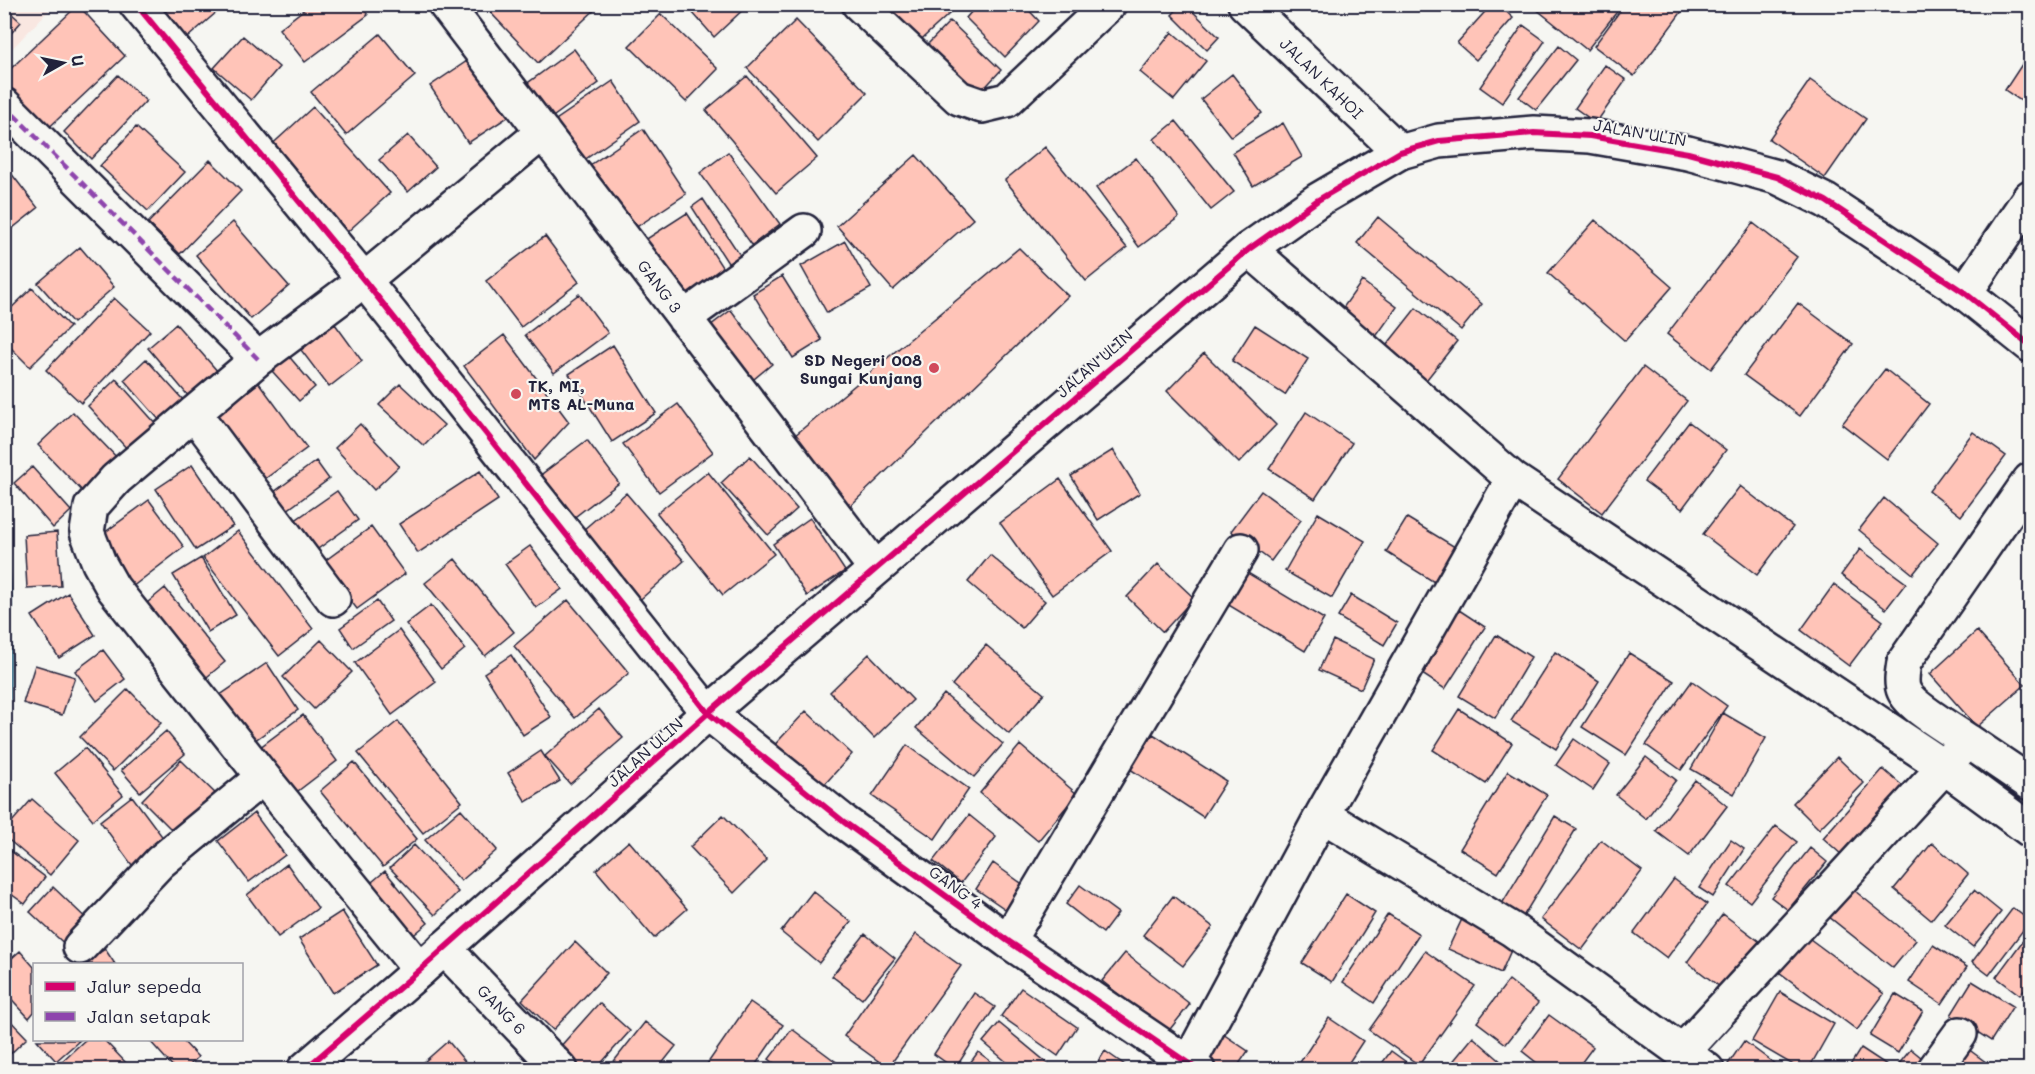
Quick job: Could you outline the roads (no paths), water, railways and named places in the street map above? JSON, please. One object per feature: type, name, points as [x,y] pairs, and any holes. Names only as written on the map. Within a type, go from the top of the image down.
[{"type":"street","name":"GANG 4","points":[[136,4],[364,280],[708,713],[844,822],[1008,941],[1190,1067]]},
{"type":"street","name":"GANG 3","points":[[445,4],[875,568]]},
{"type":"street","points":[[860,4],[959,99],[982,106],[1007,100],[1109,4]]},
{"type":"street","name":"JALAN KAHOI","points":[[1245,4],[1400,152]]},
{"type":"street","points":[[4,105],[258,359]]},
{"type":"street","points":[[420,970],[113,588],[87,532],[91,507],[116,479],[258,359],[364,280],[543,132]]},
{"type":"street","name":"JALAN ULIN","points":[[304,1070],[420,970],[708,713],[1249,249],[1318,200],[1400,152],[1439,141],[1534,134],[1590,136],[1688,153],[1777,177],[1826,201],[1965,293],[2031,345]]},
{"type":"street","points":[[1965,293],[2031,197]]},
{"type":"street","points":[[684,318],[804,231]]},
{"type":"street","points":[[1249,249],[1513,479],[1943,766],[2031,830]]},
{"type":"street","points":[[194,413],[333,599]]},
{"type":"street","points":[[1190,1067],[1322,815],[1513,479]]},
{"type":"street","points":[[2031,480],[1904,662],[1902,675],[1904,692],[1918,707],[2031,783]]},
{"type":"street","points":[[1008,941],[1241,549]]},
{"type":"street","points":[[1322,815],[1513,930],[1695,1060],[1943,766],[1968,741]]},
{"type":"street","points":[[80,947],[160,862],[263,777]]},
{"type":"street","name":"GANG 6","points":[[444,948],[561,1070]]},
{"type":"street","points":[[1934,1070],[1960,1034]]},
{"type":"waterway","points":[[4,555],[7,606],[4,742]]},
{"type":"place","name":"SD Negeri 008 Sungai Kunjang","points":[[934,368]]},
{"type":"place","name":"TK, MI, MTS AL-Muna","points":[[516,394]]}]
